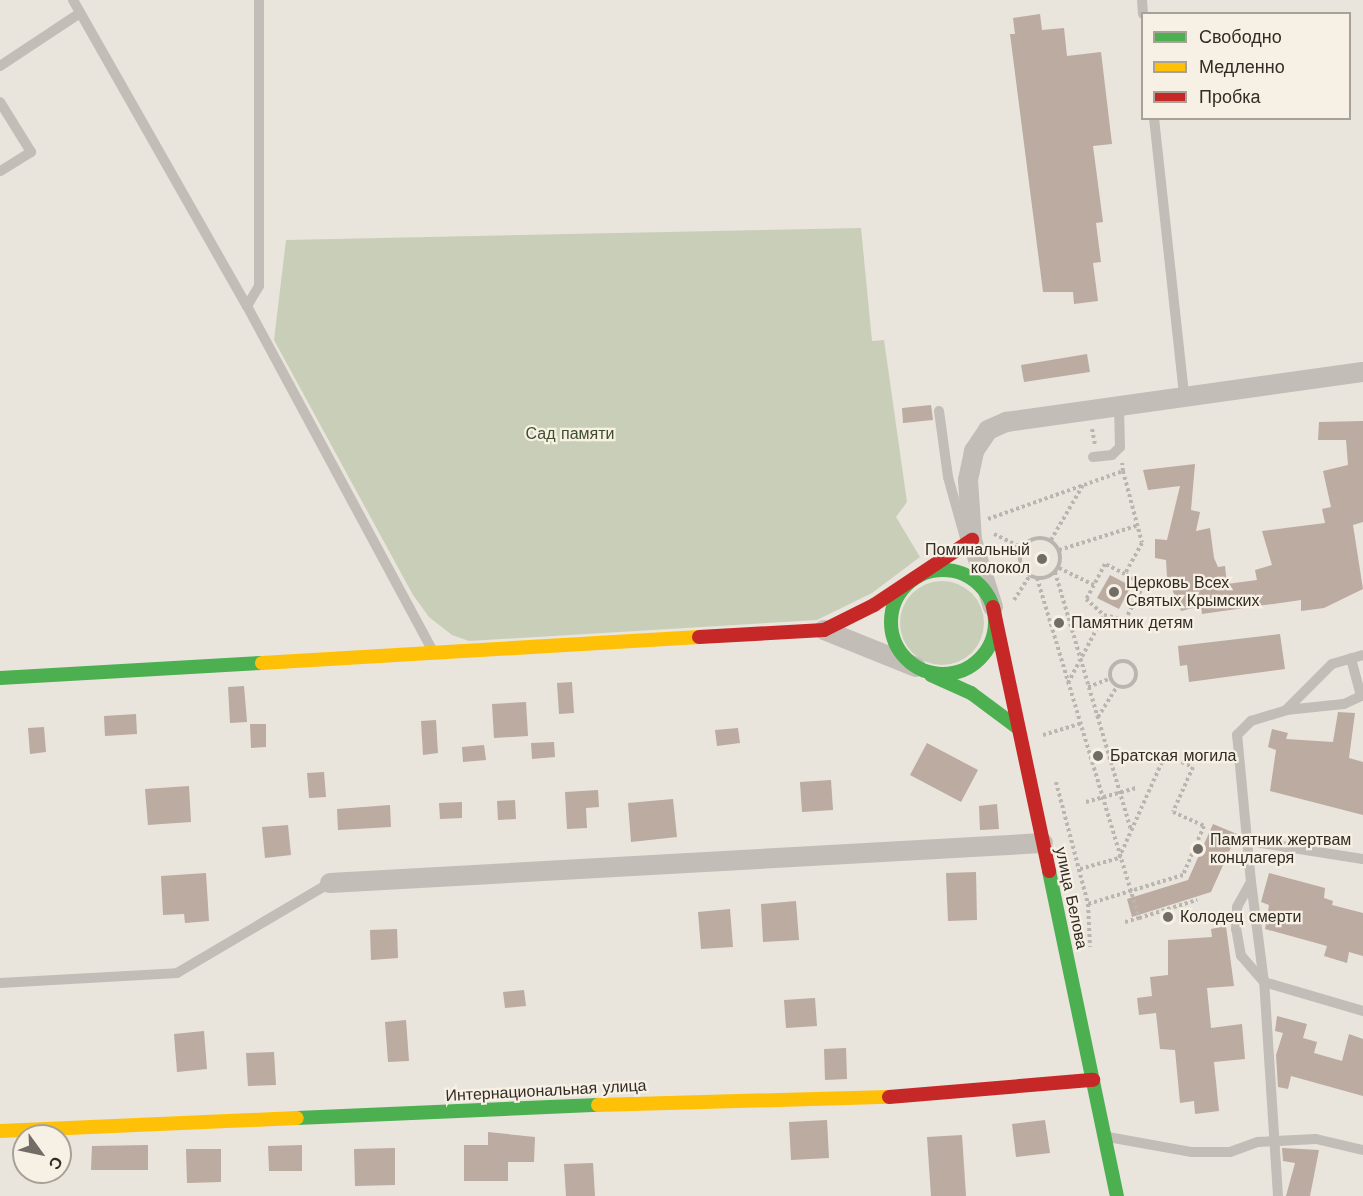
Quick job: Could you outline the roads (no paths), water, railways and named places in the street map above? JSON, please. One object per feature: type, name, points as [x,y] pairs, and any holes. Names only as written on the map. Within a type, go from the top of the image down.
[{"type":"street","points":[[973,535],[910,582],[895,602],[891,626],[898,650],[916,667],[952,674],[975,663],[994,632],[1002,606],[973,535],[968,480],[974,451],[988,430],[1005,422],[1184,395],[1363,372]]},
{"type":"street","points":[[824,630],[933,571],[958,572],[980,585],[1002,606]]},
{"type":"street","name":"улица Белова","points":[[1002,606],[1018,728],[1117,1196]]},
{"type":"street","points":[[0,678],[824,630],[916,667],[971,693],[1018,728]]},
{"type":"street","points":[[330,883],[1043,843]]},
{"type":"street","name":"Интернациональная улица","points":[[0,1131],[704,1100],[923,1097],[1093,1080]]},
{"type":"lane","points":[[73,0],[247,306],[433,651]]},
{"type":"lane","points":[[247,306],[259,286],[259,0]]},
{"type":"lane","points":[[0,66],[80,13]]},
{"type":"lane","points":[[0,102],[31,152],[0,171]]},
{"type":"lane","points":[[1155,120],[1184,395]]},
{"type":"lane","points":[[1095,457],[1112,455],[1120,447],[1119,405]]},
{"type":"lane","points":[[939,411],[948,477],[973,535]]},
{"type":"lane","points":[[1286,710],[1332,664],[1363,655]]},
{"type":"lane","points":[[1278,1196],[1264,982],[1251,882],[1238,735],[1251,721],[1286,710],[1344,704],[1361,696],[1352,658]]},
{"type":"lane","points":[[1249,840],[1363,859]]},
{"type":"lane","points":[[1251,882],[1237,907],[1236,929],[1241,956],[1264,982],[1363,1011]]},
{"type":"lane","points":[[0,983],[177,973],[330,883]]},
{"type":"lane","points":[[1105,1136],[1191,1152],[1230,1152],[1274,1140],[1316,1139],[1363,1150]]},
{"type":"place","name":"Поминальный колокол","points":[[1042,559]]},
{"type":"place","name":"Церковь Всех Святых Крымских","points":[[1114,592]]},
{"type":"place","name":"Памятник детям","points":[[1059,623]]},
{"type":"place","name":"Братская могила","points":[[1098,756]]},
{"type":"place","name":"Памятник жертвам концлагеря","points":[[1198,849]]},
{"type":"place","name":"Колодец смерти","points":[[1168,917]]},
{"type":"park label","name":"Сад памяти","points":[[570,434]]}]
